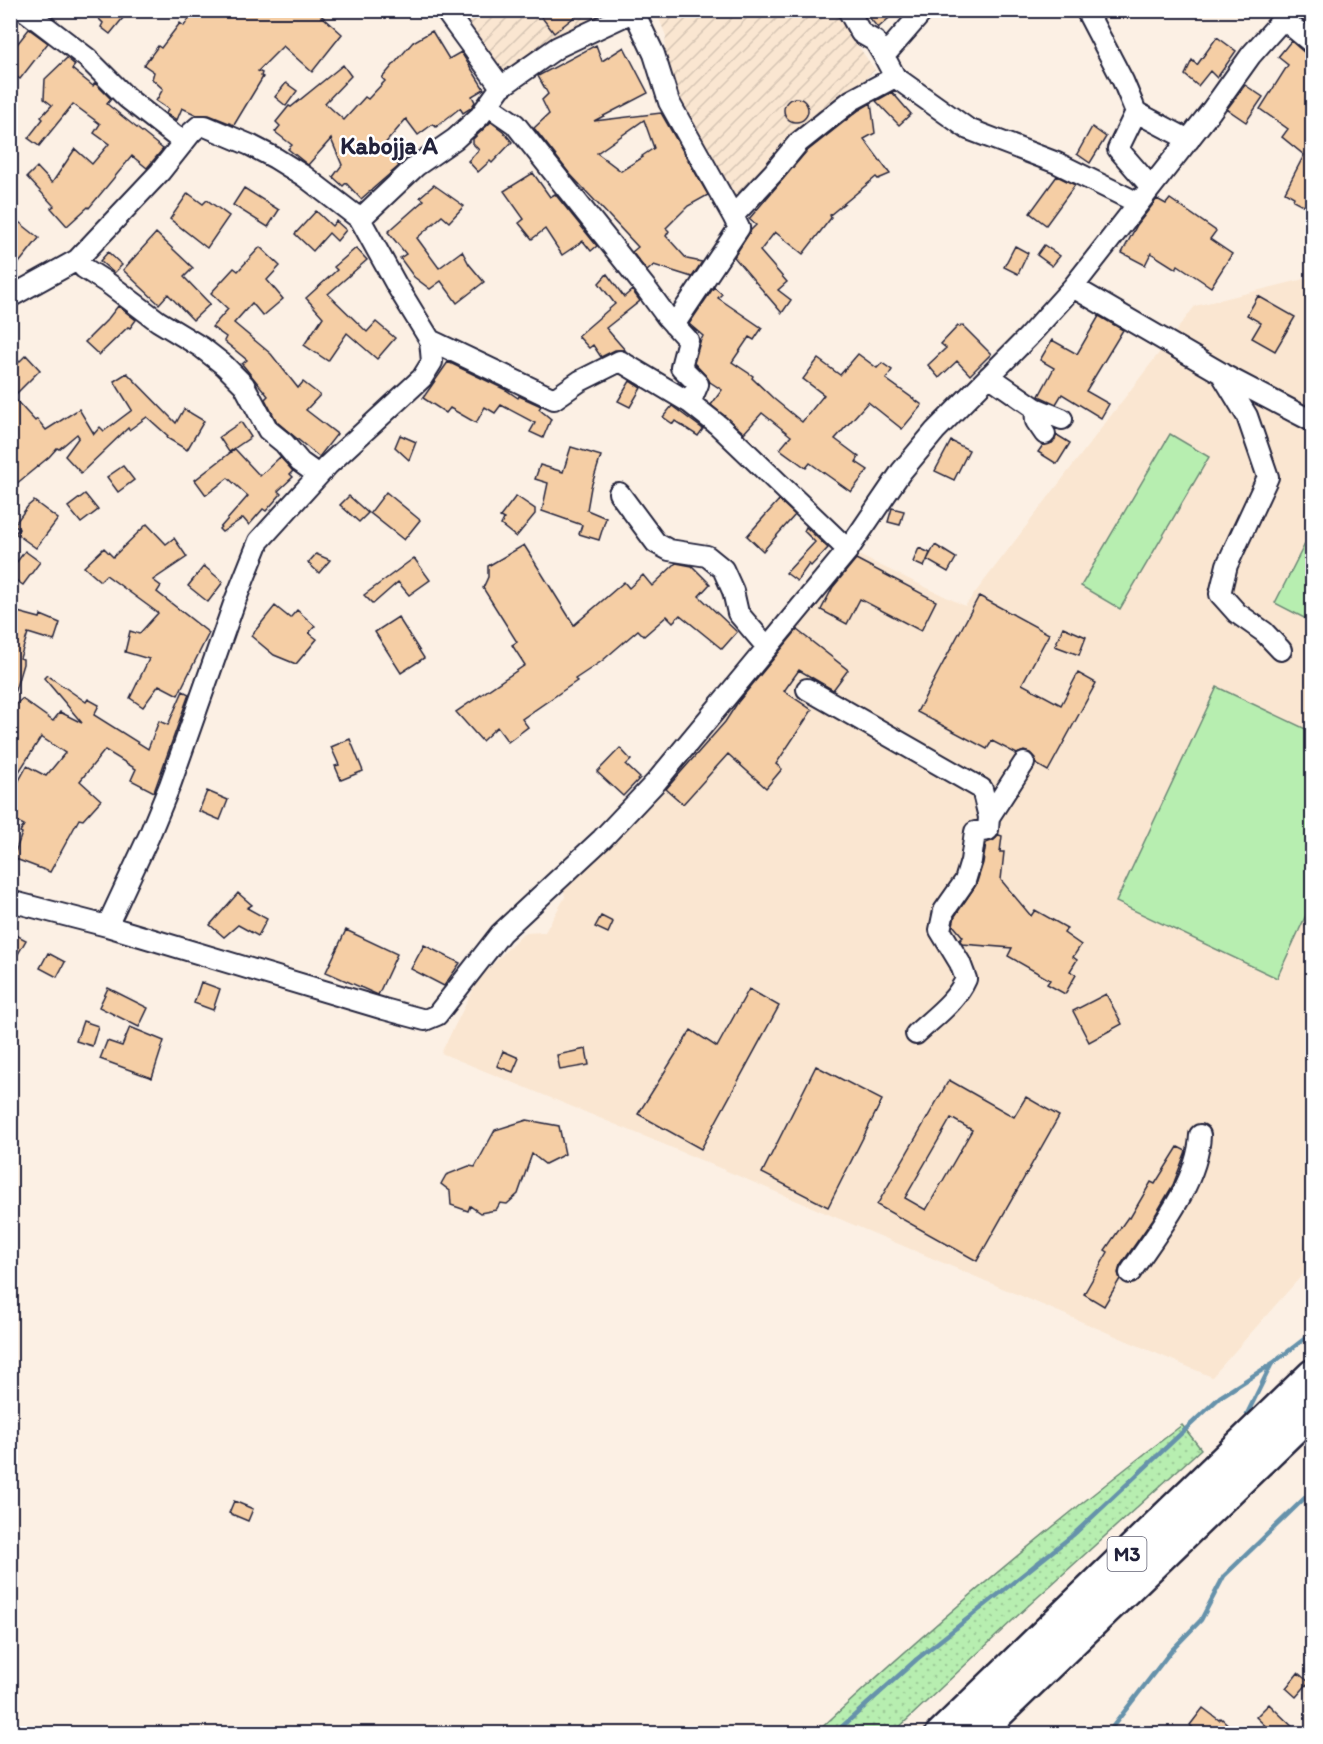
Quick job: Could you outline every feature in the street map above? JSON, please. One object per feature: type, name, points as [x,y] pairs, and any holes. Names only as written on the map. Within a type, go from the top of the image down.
[{"type":"highway","name":"M3","points":[[940,1734],[1312,1374]]},
{"type":"highway","name":"M3","points":[[978,1734],[1312,1412]]},
{"type":"street","points":[[24,10],[87,58],[127,98],[183,142]]},
{"type":"street","points":[[446,10],[501,87]]},
{"type":"street","points":[[848,10],[861,33],[875,41],[895,77],[968,129],[1057,163],[1138,203]]},
{"type":"street","points":[[884,56],[924,10]]},
{"type":"street","points":[[1086,10],[1123,81],[1136,112],[1189,140]]},
{"type":"street","points":[[360,219],[416,166],[455,139],[489,106],[501,87],[558,47],[636,11],[654,54],[669,102],[739,228],[674,325]]},
{"type":"street","points":[[10,901],[107,926],[321,992],[417,1018],[431,1019],[443,1009],[478,960],[501,933],[602,839],[656,782],[848,549],[901,472],[935,431],[1028,337],[1107,245],[1189,140],[1251,55],[1288,15],[1312,43]]},
{"type":"street","points":[[733,216],[798,143],[852,100],[895,77]]},
{"type":"street","points":[[489,106],[515,124],[688,340],[681,367],[698,384],[690,403]]},
{"type":"street","points":[[1136,112],[1118,149],[1151,187]]},
{"type":"street","points":[[10,297],[77,260],[160,172],[183,142],[200,126],[209,126],[250,145],[304,176],[360,219],[396,286],[430,340],[432,362],[422,378],[318,475],[259,541],[235,601],[170,784],[149,836],[107,926]]},
{"type":"street","points":[[77,260],[84,268],[158,321],[201,347],[224,365],[244,386],[268,430],[284,443],[300,462],[318,475]]},
{"type":"street","points":[[1072,287],[1221,373],[1312,421]]},
{"type":"street","points":[[430,340],[554,399],[580,381],[620,361],[690,403],[718,425],[848,549]]},
{"type":"street","points":[[1221,373],[1247,416],[1268,477],[1227,565],[1220,594],[1237,613],[1264,632],[1281,650]]},
{"type":"street","points":[[989,376],[1035,408],[1062,419]]},
{"type":"street","points":[[1035,408],[1036,420],[1045,434]]},
{"type":"street","points":[[619,493],[656,543],[669,550],[707,556],[723,569],[733,591],[738,613],[767,647]]},
{"type":"street","points":[[807,689],[982,789],[1002,796]]},
{"type":"street","points":[[989,817],[1024,763]]},
{"type":"street","points":[[916,1034],[948,1006],[966,979],[960,963],[940,930],[944,911],[965,881],[971,861],[975,832],[988,830],[989,817],[982,789]]},
{"type":"street","points":[[1130,1273],[1178,1200],[1199,1151],[1200,1135]]},
{"type":"shaded area","points":[[458,11],[646,11],[511,77],[500,69]]},
{"type":"shaded area","points":[[656,11],[834,11],[875,70],[786,148],[739,197],[728,193],[673,93],[664,54],[666,36]]},
{"type":"shaded area","points":[[1312,277],[1312,1229],[1303,1239],[1312,1264],[1212,1377],[663,1144],[441,1053],[478,980],[523,933],[545,932],[565,897],[563,886],[848,550],[965,606],[1195,306]]},
{"type":"green space","points":[[1170,434],[1209,457],[1120,609],[1081,586]]},
{"type":"green space","points":[[1312,530],[1312,622],[1275,603]]},
{"type":"green space","points":[[1217,687],[1312,732],[1312,902],[1277,978],[1116,902]]},
{"type":"green space","points":[[1182,1425],[1201,1449],[1029,1605],[893,1733],[816,1733],[995,1574]]},
{"type":"building","points":[[90,10],[116,10],[123,18],[110,34],[101,27],[103,23]]},
{"type":"building","points":[[195,10],[315,10],[342,34],[312,72],[283,46],[258,71],[263,77],[234,125],[209,115],[197,115],[182,108],[177,120],[166,114],[168,109],[156,101],[163,89],[152,79],[154,72],[144,65],[158,46],[161,48],[180,23],[184,26]]},
{"type":"building","points":[[536,10],[583,10],[554,33]]},
{"type":"building","points":[[863,10],[898,10],[878,28]]},
{"type":"building","points":[[1304,10],[1312,10],[1312,28],[1300,18]]},
{"type":"building","points":[[29,29],[48,43],[20,79],[10,72],[10,53]]},
{"type":"building","points":[[432,31],[449,59],[461,52],[484,89],[472,96],[475,102],[471,108],[463,113],[460,108],[436,127],[433,124],[418,135],[406,119],[383,146],[399,166],[361,199],[346,183],[343,186],[333,177],[342,165],[331,139],[308,165],[288,149],[292,145],[275,132],[280,126],[276,122],[289,106],[291,107],[343,65],[351,76],[325,103],[344,120],[365,97],[368,99],[385,81],[382,78],[413,42]]},
{"type":"building","points":[[1217,37],[1236,51],[1217,78],[1210,71],[1198,86],[1185,75],[1192,60],[1197,65]]},
{"type":"building","points":[[1291,41],[1305,53],[1312,55],[1312,210],[1293,200],[1294,197],[1285,192],[1304,155],[1282,137],[1288,129],[1260,109],[1288,65],[1278,57]]},
{"type":"building","points":[[596,45],[602,61],[624,47],[648,93],[594,121],[661,113],[708,195],[688,206],[666,228],[669,231],[666,236],[687,259],[702,262],[692,277],[654,265],[647,271],[632,252],[638,247],[569,173],[534,128],[549,114],[542,100],[548,94],[538,76]],"holes":[[[644,120],[654,148],[621,171],[597,153]]]},
{"type":"building","points":[[67,58],[75,65],[72,69],[93,86],[95,83],[111,99],[107,104],[163,149],[147,168],[132,156],[89,208],[67,226],[51,208],[54,206],[27,177],[37,167],[52,183],[75,149],[92,164],[109,144],[94,133],[100,124],[73,104],[39,146],[28,138],[43,119],[41,117],[52,105],[44,99],[45,79]]},
{"type":"building","points":[[286,83],[297,91],[286,106],[275,97]]},
{"type":"building","points":[[1245,85],[1263,97],[1246,122],[1227,109]]},
{"type":"building","points":[[892,92],[911,114],[899,125],[876,101]]},
{"type":"building","points":[[791,98],[801,98],[808,105],[808,115],[801,122],[791,122],[784,115],[784,105]]},
{"type":"building","points":[[871,103],[875,133],[864,139],[890,174],[878,179],[876,177],[830,215],[831,218],[803,254],[775,232],[760,251],[787,282],[778,290],[791,300],[782,313],[734,257],[756,225],[749,219],[806,152]]},
{"type":"building","points":[[491,122],[512,142],[492,163],[490,161],[478,172],[468,161],[479,150],[473,144],[473,139]]},
{"type":"building","points":[[1092,127],[1106,137],[1090,163],[1077,154]]},
{"type":"building","points":[[533,173],[550,197],[555,194],[597,246],[591,251],[583,241],[562,255],[545,229],[532,239],[519,223],[524,219],[504,191]]},
{"type":"building","points":[[1057,176],[1075,185],[1046,225],[1030,213]]},
{"type":"building","points":[[434,185],[464,206],[449,222],[442,216],[417,238],[439,268],[462,251],[469,264],[484,282],[457,303],[441,281],[430,289],[414,277],[400,258],[406,254],[388,232],[424,200],[420,197]]},
{"type":"building","points":[[244,188],[279,210],[268,227],[233,205]]},
{"type":"building","points":[[188,193],[203,204],[207,200],[229,216],[207,248],[170,219]]},
{"type":"building","points":[[1157,199],[1166,204],[1170,199],[1216,231],[1210,239],[1232,254],[1211,287],[1178,265],[1176,269],[1151,253],[1145,265],[1122,253],[1137,225]]},
{"type":"building","points":[[316,211],[332,226],[336,221],[346,230],[337,241],[329,233],[313,251],[295,234]]},
{"type":"building","points":[[10,215],[39,238],[19,263],[10,256]]},
{"type":"building","points":[[156,233],[193,268],[184,277],[210,304],[193,320],[168,294],[159,304],[123,270]]},
{"type":"building","points":[[1044,245],[1060,256],[1052,266],[1037,255]]},
{"type":"building","points":[[1015,246],[1028,253],[1018,274],[1004,267]]},
{"type":"building","points":[[260,247],[280,266],[267,280],[283,299],[263,316],[252,303],[234,323],[271,354],[298,388],[303,382],[320,395],[306,410],[337,434],[319,457],[277,422],[265,399],[268,396],[242,364],[247,360],[224,341],[226,337],[212,327],[228,309],[211,293],[234,268],[238,271]]},
{"type":"building","points":[[356,248],[367,260],[328,294],[367,332],[376,322],[395,338],[377,359],[347,333],[328,361],[304,345],[323,317],[306,298],[337,270],[334,267]]},
{"type":"building","points":[[108,252],[122,265],[114,273],[100,261]]},
{"type":"building","points":[[607,274],[624,297],[632,290],[640,301],[606,328],[625,350],[615,350],[601,357],[593,345],[589,348],[578,336],[615,304],[599,283]]},
{"type":"building","points":[[714,287],[722,294],[718,298],[762,328],[754,340],[749,337],[732,362],[753,376],[752,378],[774,399],[802,422],[824,395],[803,379],[818,359],[840,375],[858,354],[877,368],[882,363],[892,370],[886,379],[922,405],[902,429],[868,402],[835,439],[859,457],[856,462],[868,470],[851,492],[810,463],[806,468],[780,449],[791,436],[762,413],[744,433],[711,405],[722,390],[710,382],[694,363],[703,336],[689,324]]},
{"type":"building","points":[[1258,296],[1295,317],[1275,351],[1252,338],[1261,323],[1247,315]]},
{"type":"building","points":[[118,306],[136,320],[99,355],[85,342]]},
{"type":"building","points":[[1099,316],[1123,330],[1086,391],[1109,404],[1101,418],[1062,394],[1056,404],[1039,396],[1054,368],[1040,360],[1052,340],[1077,354]]},
{"type":"building","points":[[962,325],[991,354],[970,375],[957,361],[939,378],[928,365],[946,348],[941,344],[958,326]]},
{"type":"building","points":[[26,355],[40,370],[13,397],[46,430],[79,409],[94,434],[100,427],[104,431],[132,410],[114,381],[127,373],[176,423],[184,409],[204,421],[187,450],[167,438],[168,436],[147,417],[129,430],[128,428],[81,473],[65,456],[79,437],[77,434],[59,449],[57,448],[10,489],[10,371]]},
{"type":"building","points":[[448,362],[518,398],[519,396],[541,406],[539,409],[551,419],[543,438],[530,432],[535,423],[501,405],[495,413],[485,407],[476,423],[450,408],[446,413],[423,398]]},
{"type":"building","points":[[630,381],[641,388],[630,407],[618,401]]},
{"type":"building","points":[[672,406],[703,429],[698,436],[675,421],[673,424],[663,417]]},
{"type":"building","points":[[241,422],[251,437],[229,452],[219,437]]},
{"type":"building","points":[[400,435],[416,442],[409,460],[395,447]]},
{"type":"building","points":[[1057,435],[1070,443],[1057,464],[1038,452],[1043,445],[1052,443]]},
{"type":"building","points":[[951,441],[969,450],[954,480],[935,471]]},
{"type":"building","points":[[571,447],[601,456],[591,487],[587,510],[606,518],[599,540],[579,534],[582,525],[542,511],[548,483],[535,479],[540,465],[563,472]]},
{"type":"building","points":[[235,449],[260,476],[280,457],[293,471],[290,474],[293,477],[278,491],[281,494],[266,511],[263,509],[249,525],[243,518],[222,532],[219,529],[248,496],[228,478],[206,495],[195,480]]},
{"type":"building","points":[[123,466],[134,480],[118,492],[107,477]]},
{"type":"building","points":[[386,492],[420,520],[404,540],[370,513]]},
{"type":"building","points":[[85,494],[98,510],[81,523],[68,507]]},
{"type":"building","points":[[349,496],[368,513],[359,522],[340,505]]},
{"type":"building","points":[[516,496],[535,509],[535,514],[516,537],[501,525],[504,519],[500,517]]},
{"type":"building","points":[[779,500],[795,515],[763,551],[747,536]]},
{"type":"building","points":[[34,501],[58,519],[36,548],[15,533],[19,529],[14,525]]},
{"type":"building","points":[[892,508],[904,511],[900,525],[888,522]]},
{"type":"building","points":[[147,524],[166,544],[174,538],[187,557],[153,580],[161,586],[157,592],[209,633],[178,695],[159,685],[143,707],[130,698],[149,659],[125,652],[130,631],[139,634],[158,613],[106,575],[100,581],[84,567],[104,548],[113,557]]},
{"type":"building","points":[[806,527],[828,548],[811,566],[809,564],[797,581],[786,573],[815,542],[804,531]]},
{"type":"building","points":[[524,545],[574,625],[624,582],[629,588],[643,575],[652,586],[676,563],[692,566],[710,584],[699,596],[737,632],[722,649],[680,615],[673,622],[667,616],[644,636],[638,630],[602,661],[575,679],[577,681],[522,719],[528,727],[508,742],[497,727],[482,741],[456,712],[525,665],[512,645],[517,642],[483,588],[488,577],[488,566]]},
{"type":"building","points":[[935,545],[956,558],[948,572],[927,560]]},
{"type":"building","points":[[919,548],[930,553],[924,567],[913,562]]},
{"type":"building","points":[[25,551],[40,562],[23,585],[10,576],[10,571]]},
{"type":"building","points":[[316,554],[330,560],[319,573],[308,563]]},
{"type":"building","points":[[414,558],[430,580],[409,595],[398,582],[373,604],[364,595]]},
{"type":"building","points":[[856,559],[936,601],[921,631],[860,599],[847,624],[821,610],[833,587]]},
{"type":"building","points":[[204,566],[223,582],[208,602],[188,586]]},
{"type":"building","points":[[979,596],[1049,634],[1022,684],[1061,705],[1078,673],[1096,683],[1048,771],[1036,764],[1035,758],[1030,753],[1024,751],[1017,754],[992,741],[987,749],[917,712]]},
{"type":"building","points":[[275,606],[290,618],[297,610],[315,626],[309,633],[317,639],[296,664],[274,655],[251,636]]},
{"type":"building","points":[[10,610],[40,618],[41,615],[60,623],[54,641],[28,633],[20,658],[23,659],[23,664],[14,694],[10,694]]},
{"type":"building","points":[[398,617],[424,658],[401,673],[375,632]]},
{"type":"building","points":[[1063,627],[1086,637],[1079,655],[1055,646]]},
{"type":"building","points":[[797,630],[848,670],[833,690],[799,670],[784,691],[812,710],[776,764],[782,769],[766,788],[728,754],[683,804],[666,789],[725,722],[738,702]]},
{"type":"building","points":[[47,675],[86,702],[88,699],[99,705],[94,715],[148,749],[159,721],[168,725],[183,691],[189,694],[154,792],[131,780],[136,769],[105,750],[80,781],[101,800],[83,820],[79,819],[50,872],[13,858],[24,825],[10,818],[10,797],[27,766],[46,776],[65,753],[41,737],[10,786],[10,709],[22,699],[53,721],[60,712],[82,723],[44,678]]},
{"type":"building","points":[[350,739],[363,771],[341,780],[335,766],[339,765],[331,747]]},
{"type":"building","points":[[620,748],[631,760],[626,765],[640,778],[623,796],[597,772]]},
{"type":"building","points":[[207,791],[228,800],[220,820],[199,811]]},
{"type":"building","points":[[999,835],[1002,836],[1000,852],[1004,852],[1001,880],[1031,916],[1035,910],[1067,928],[1064,933],[1081,945],[1073,957],[1077,960],[1070,971],[1076,975],[1065,994],[1047,984],[1050,980],[1008,956],[1012,948],[962,944],[960,940],[963,937],[953,925],[955,916],[976,885],[986,843]]},
{"type":"building","points":[[238,893],[252,905],[247,908],[267,919],[258,936],[238,925],[224,937],[210,925]]},
{"type":"building","points":[[601,916],[613,922],[608,933],[595,927]]},
{"type":"building","points":[[346,930],[397,954],[378,995],[326,972]]},
{"type":"building","points":[[10,932],[26,940],[10,968]]},
{"type":"building","points":[[424,945],[460,963],[444,986],[411,969]]},
{"type":"building","points":[[48,953],[65,962],[57,977],[40,968]]},
{"type":"building","points":[[201,982],[220,989],[213,1010],[194,1003]]},
{"type":"building","points":[[108,988],[148,1008],[139,1027],[99,1007]]},
{"type":"building","points":[[749,989],[779,1006],[701,1149],[638,1114],[691,1030],[717,1047]]},
{"type":"building","points":[[1106,994],[1122,1024],[1089,1042],[1073,1011]]},
{"type":"building","points":[[83,1021],[98,1026],[92,1046],[76,1041]]},
{"type":"building","points":[[130,1027],[164,1041],[152,1078],[100,1059],[107,1041],[122,1046]]},
{"type":"building","points":[[586,1049],[589,1065],[560,1070],[557,1055]]},
{"type":"building","points":[[503,1051],[519,1058],[513,1072],[497,1066]]},
{"type":"building","points":[[816,1066],[882,1100],[828,1207],[762,1173]]},
{"type":"building","points":[[949,1080],[1014,1117],[1026,1097],[1059,1116],[977,1261],[877,1205]],"holes":[[[951,1118],[972,1130],[926,1210],[905,1198]]]},
{"type":"building","points":[[527,1120],[559,1126],[565,1154],[545,1164],[532,1154],[518,1194],[507,1204],[500,1203],[496,1210],[480,1213],[470,1206],[468,1211],[451,1205],[450,1191],[441,1184],[446,1175],[469,1166],[475,1167],[495,1130]]},
{"type":"building","points":[[1178,1147],[1186,1151],[1173,1185],[1153,1219],[1120,1266],[1118,1273],[1120,1279],[1104,1306],[1084,1294],[1108,1252],[1105,1250],[1128,1217],[1130,1218],[1151,1182],[1155,1184]]},
{"type":"building","points":[[234,1501],[253,1509],[248,1521],[229,1513]]},
{"type":"building","points":[[1298,1673],[1309,1682],[1296,1697],[1286,1688]]},
{"type":"building","points":[[1269,1704],[1300,1734],[1274,1734],[1256,1717]]},
{"type":"building","points":[[1203,1708],[1219,1720],[1221,1718],[1238,1734],[1200,1734],[1190,1725]]},
{"type":"waterway","points":[[834,1734],[917,1659],[1073,1535],[1220,1397],[1273,1363],[1312,1333]]},
{"type":"waterway","points":[[1247,1414],[1271,1365]]},
{"type":"waterway","points":[[1107,1734],[1171,1651],[1201,1620],[1224,1576],[1312,1491]]},
{"type":"district","name":"Kabojja A","points":[[389,145]]}]
